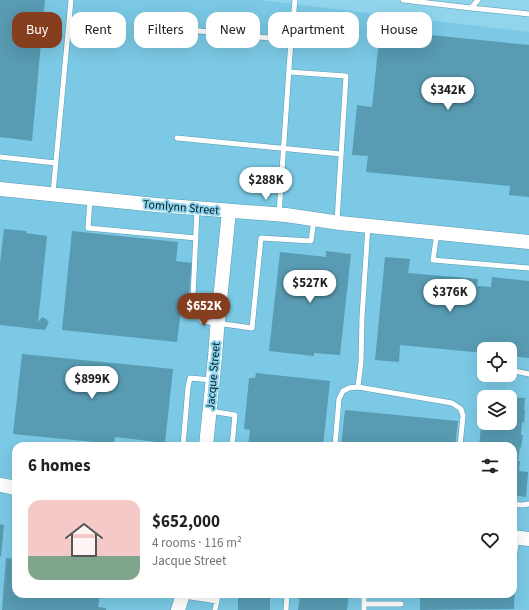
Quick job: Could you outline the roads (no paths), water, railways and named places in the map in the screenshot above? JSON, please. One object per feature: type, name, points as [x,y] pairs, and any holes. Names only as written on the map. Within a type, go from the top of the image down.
[{"type":"street","name":"Tomlynn Street","points":[[0,189],[279,215],[529,242]]},
{"type":"street","name":"Jacque Street","points":[[206,442],[229,211]]},
{"type":"street","points":[[0,485],[12,487]]},
{"type":"street","points":[[178,610],[182,598]]},
{"type":"lane","points":[[53,194],[71,0]]},
{"type":"lane","points":[[294,12],[295,0]]},
{"type":"lane","points":[[403,0],[529,14]]},
{"type":"lane","points":[[471,8],[478,0]]},
{"type":"lane","points":[[198,30],[268,38]]},
{"type":"lane","points":[[279,215],[290,48]]},
{"type":"lane","points":[[289,72],[346,76],[336,222]]},
{"type":"lane","points":[[177,138],[341,154]]},
{"type":"lane","points":[[0,157],[56,163]]},
{"type":"lane","points":[[90,198],[88,228],[196,238]]},
{"type":"lane","points":[[197,208],[193,297],[202,321],[252,328],[261,238],[311,241],[314,219]]},
{"type":"lane","points":[[358,388],[361,362],[362,317],[368,225]]},
{"type":"lane","points":[[437,233],[433,260],[529,268]]},
{"type":"lane","points":[[517,371],[529,374]]},
{"type":"lane","points":[[183,442],[190,378],[213,380]]},
{"type":"lane","points":[[335,442],[339,399],[342,391],[349,388],[358,388],[452,403],[461,409],[463,416],[460,442]]},
{"type":"lane","points":[[210,411],[235,415],[232,442]]},
{"type":"lane","points":[[517,504],[529,504]]},
{"type":"lane","points":[[517,549],[520,538]]},
{"type":"lane","points":[[200,598],[217,601]]},
{"type":"lane","points":[[215,610],[217,598]]},
{"type":"lane","points":[[286,610],[287,598]]},
{"type":"lane","points":[[364,607],[401,604]]}]
